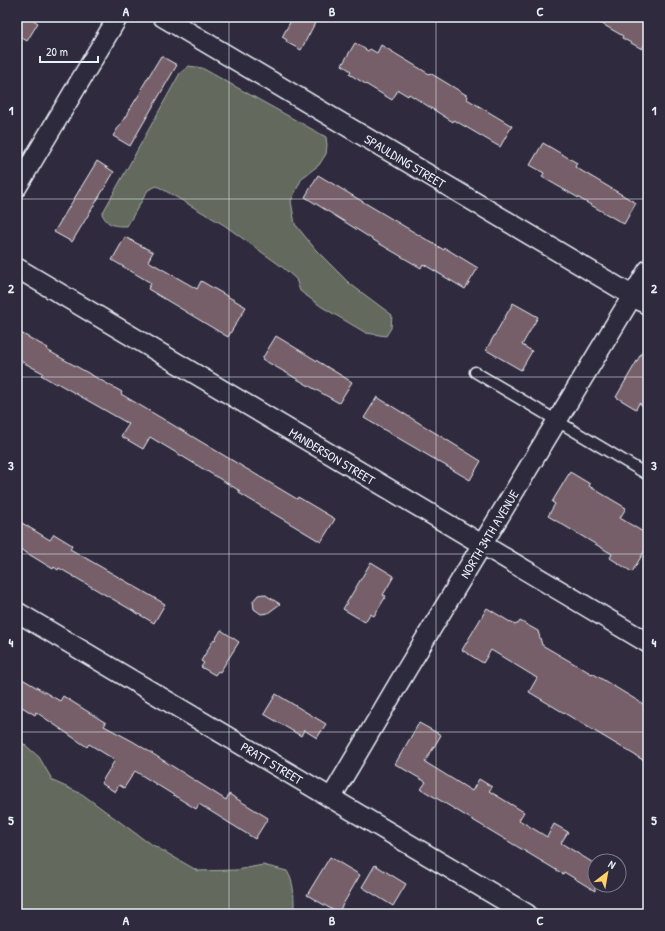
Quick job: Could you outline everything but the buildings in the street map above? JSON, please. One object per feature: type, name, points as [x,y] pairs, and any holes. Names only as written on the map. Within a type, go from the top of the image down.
[{"type":"street","points":[[17,187],[118,17]]},
{"type":"street","name":"SPAULDING STREET","points":[[162,17],[640,300]]},
{"type":"street","name":"MANDERSON STREET","points":[[17,268],[648,643]]},
{"type":"street","name":"NORTH 34TH AVENUE","points":[[331,798],[557,421],[640,300],[648,270]]},
{"type":"street","name":"PRATT STREET","points":[[17,612],[527,914]]},
{"type":"lane","points":[[475,372],[648,475]]},
{"type":"green space","points":[[189,66],[202,68],[326,137],[326,154],[319,165],[302,178],[291,201],[295,224],[316,250],[349,283],[392,315],[391,328],[386,336],[366,333],[322,307],[300,291],[296,279],[281,266],[224,225],[157,186],[148,190],[127,226],[118,226],[109,223],[104,218],[102,214],[180,73]]},
{"type":"green space","points":[[17,738],[39,757],[53,781],[82,794],[146,841],[198,871],[236,870],[263,865],[287,871],[293,886],[294,914],[17,913]]}]
